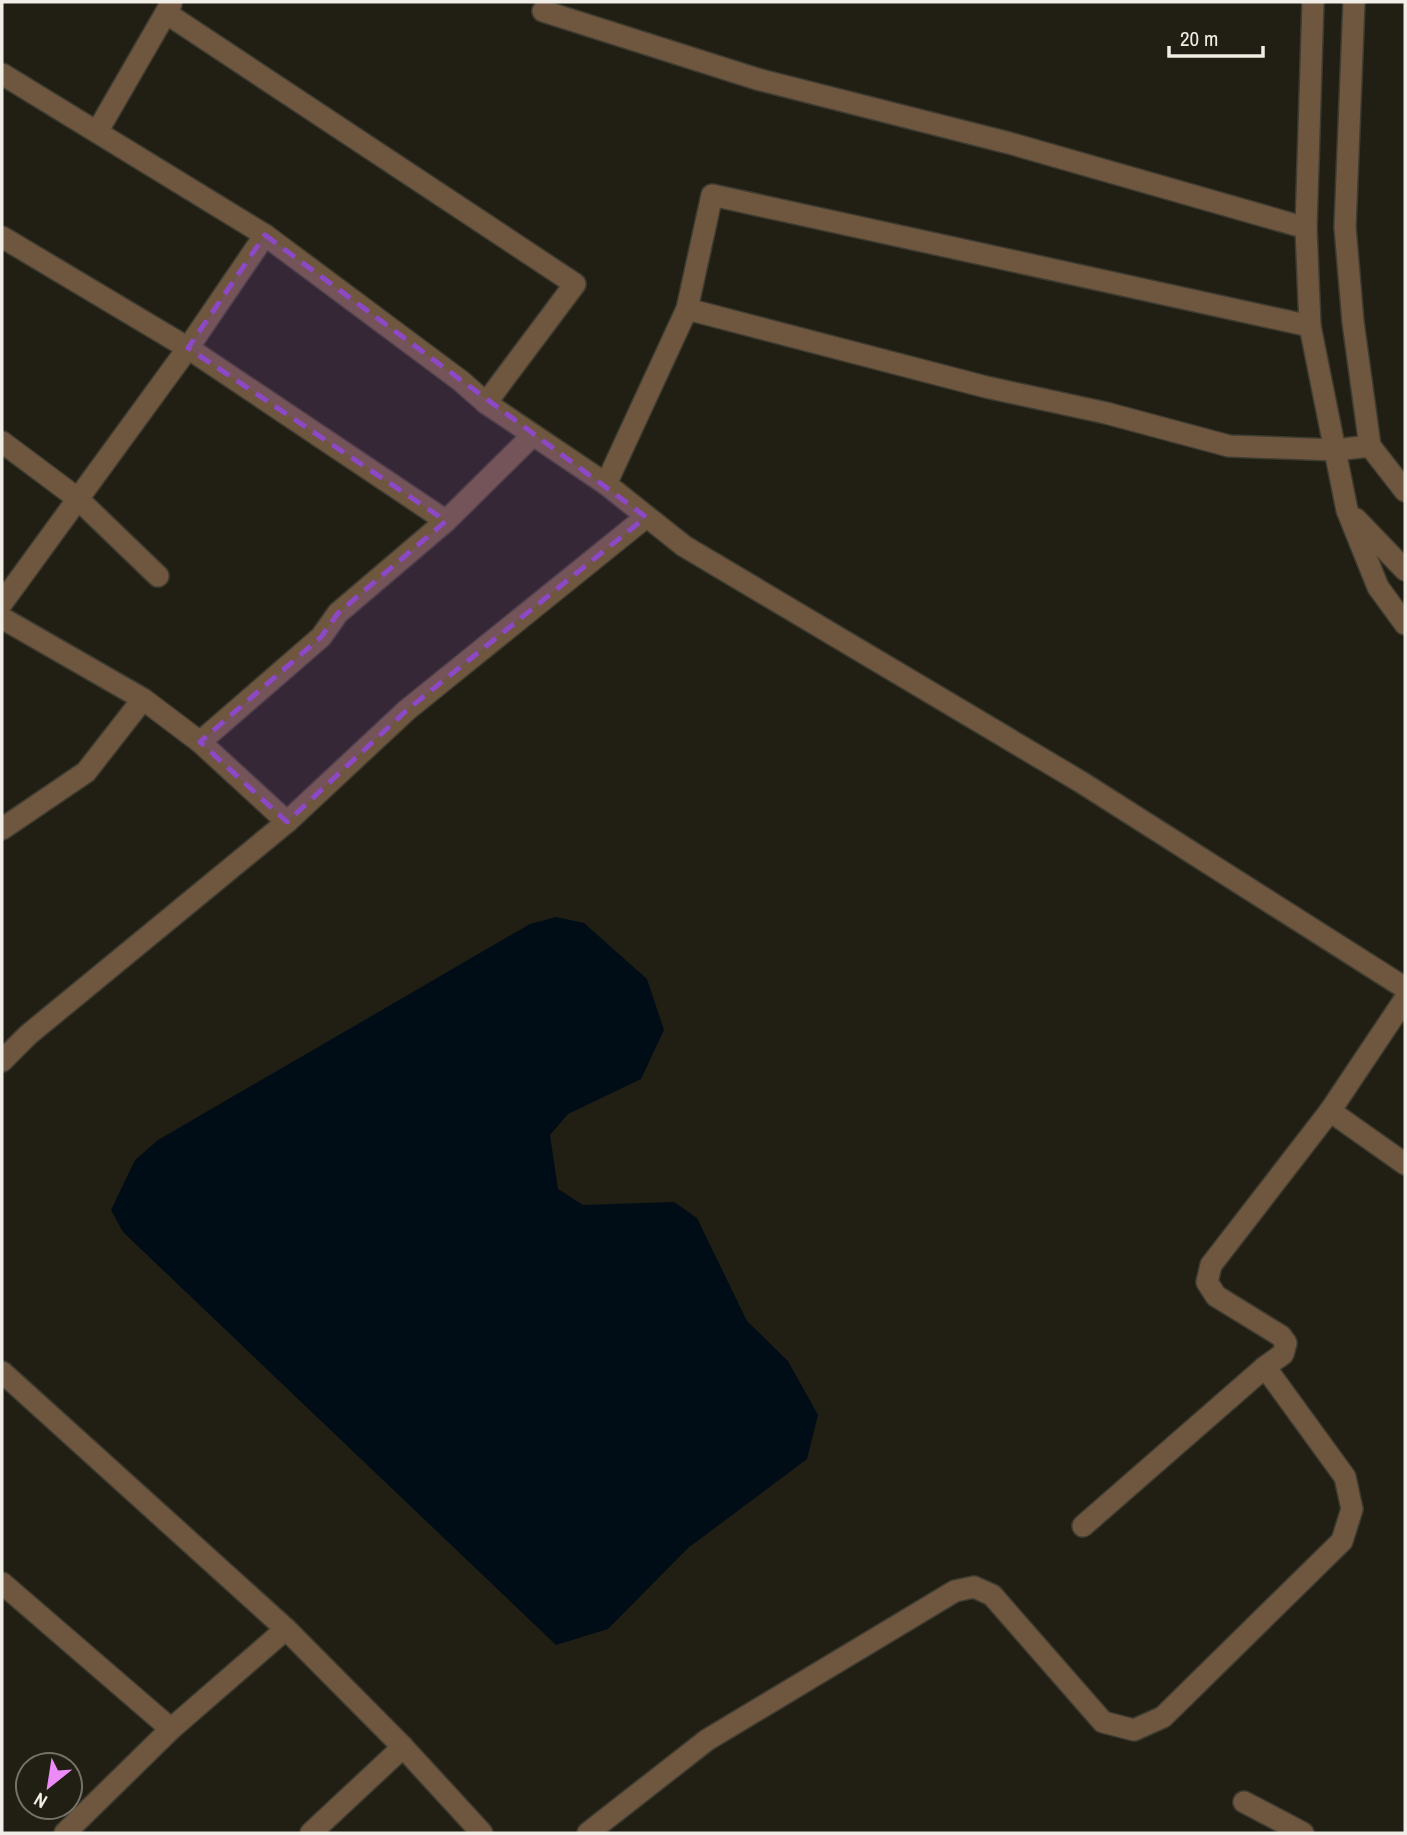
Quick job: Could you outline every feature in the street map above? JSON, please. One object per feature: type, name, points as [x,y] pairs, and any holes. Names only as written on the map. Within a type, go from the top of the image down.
[{"type":"street","points":[[1313,2],[1306,228],[1310,326],[1347,510],[1378,587],[1405,624]]},
{"type":"street","points":[[1354,2],[1345,227],[1353,322],[1370,446],[1405,491]]},
{"type":"street","points":[[97,132],[169,8],[575,284],[486,403]]},
{"type":"street","points":[[543,11],[757,79],[1010,144],[1306,228]]},
{"type":"street","points":[[2,74],[265,235],[461,381],[486,403],[606,484],[684,546],[1081,782],[1405,988]]},
{"type":"street","points":[[606,484],[687,309],[712,195],[1310,326]]},
{"type":"street","points":[[2,603],[188,348],[265,235]]},
{"type":"street","points":[[2,237],[188,348],[446,522]]},
{"type":"street","points":[[687,309],[986,387],[1106,413],[1229,446],[1335,450],[1370,446]]},
{"type":"street","points":[[200,742],[321,637],[338,613],[446,522],[533,435]]},
{"type":"street","points":[[2,442],[77,498],[158,576]]},
{"type":"street","points":[[1347,510],[1405,570]]},
{"type":"street","points":[[2,1061],[28,1035],[287,822],[407,710],[646,517]]},
{"type":"street","points":[[2,618],[143,699],[200,742],[287,822]]},
{"type":"street","points":[[2,829],[86,772],[143,699]]},
{"type":"street","points":[[1083,1526],[1283,1354],[1286,1343],[1281,1336],[1216,1296],[1207,1282],[1211,1265],[1329,1111],[1405,999]]},
{"type":"street","points":[[1329,1111],[1405,1164]]},
{"type":"street","points":[[588,1833],[706,1740],[955,1591],[974,1587],[992,1595],[1103,1722],[1133,1730],[1163,1717],[1342,1541],[1352,1509],[1345,1478],[1265,1367]]},
{"type":"street","points":[[2,1372],[286,1629],[482,1833]]},
{"type":"street","points":[[2,1583],[171,1729]]},
{"type":"street","points":[[65,1833],[171,1729],[286,1629]]},
{"type":"street","points":[[311,1833],[402,1747]]},
{"type":"street","points":[[1244,1802],[1303,1833]]},
{"type":"highlighted area","points":[[265,235],[646,517],[407,710],[287,822],[200,742],[321,637],[338,613],[446,521],[188,348]]},
{"type":"shaded area","points":[[556,917],[584,923],[647,979],[664,1030],[641,1079],[568,1114],[550,1135],[558,1189],[583,1205],[674,1202],[697,1218],[747,1321],[788,1361],[818,1415],[807,1459],[688,1548],[608,1629],[556,1645],[123,1232],[111,1210],[135,1160],[158,1140],[530,924]]}]
